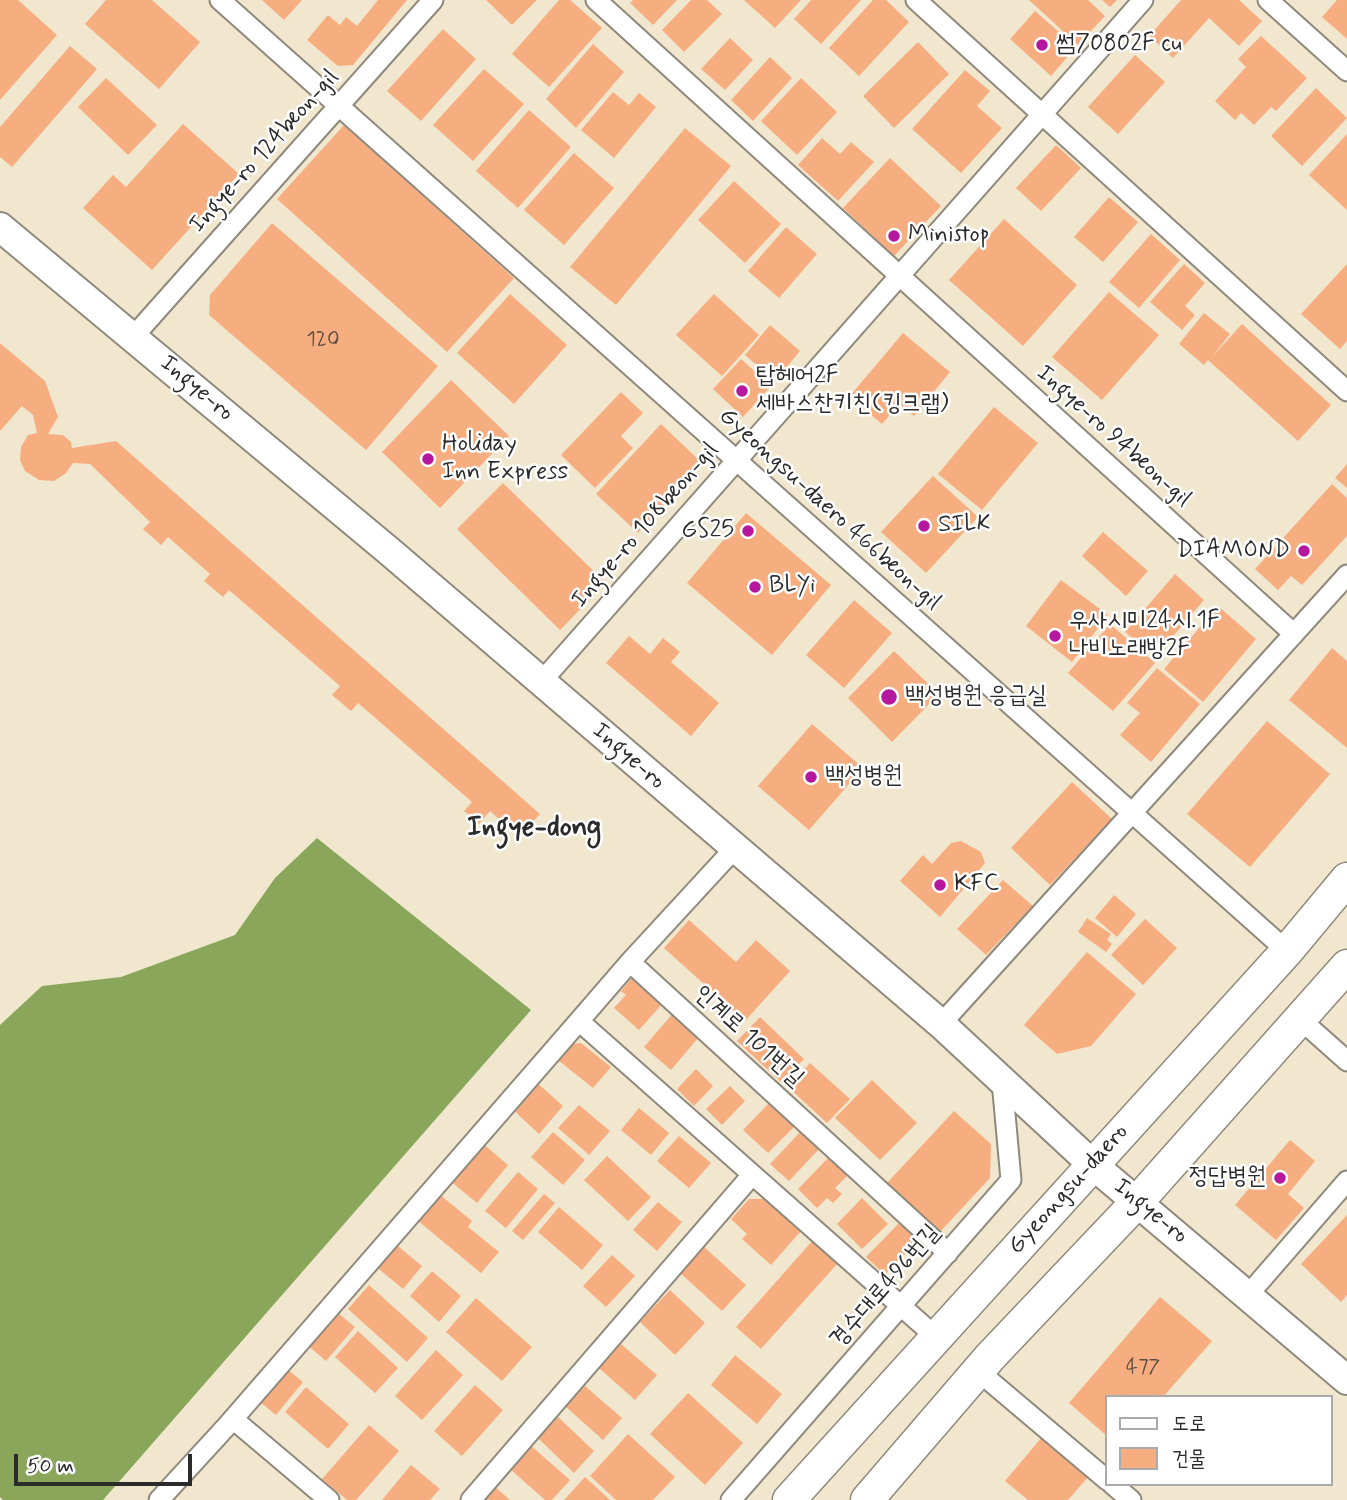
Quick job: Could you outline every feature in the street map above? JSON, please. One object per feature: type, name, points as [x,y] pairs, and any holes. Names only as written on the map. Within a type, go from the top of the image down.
[{"type":"main road","name":"Gyeongsu-daero","points":[[789,1500],[1287,951],[1347,880]]},
{"type":"main road","points":[[867,1500],[978,1371],[1138,1201],[1347,966]]},
{"type":"street","name":"Gyeongsu-daero 466beon-gil","points":[[220,0],[1287,951]]},
{"type":"street","name":"Ingye-ro 124beon-gil","points":[[133,337],[433,0]]},
{"type":"street","points":[[596,0],[900,276]]},
{"type":"street","points":[[916,0],[1347,391]]},
{"type":"street","name":"Ingye-ro 108beon-gil","points":[[541,682],[1143,0]]},
{"type":"street","points":[[1268,0],[1347,71]]},
{"type":"street","name":"Ingye-ro","points":[[0,227],[541,682],[941,1024],[1092,1164],[1347,1380]]},
{"type":"street","name":"Ingye-ro 94beon-gil","points":[[900,276],[1294,634]]},
{"type":"street","points":[[941,1024],[1347,575]]},
{"type":"street","points":[[159,1500],[230,1423],[630,962],[735,848]]},
{"type":"street","name":"인계로 101번길","points":[[630,962],[948,1253]]},
{"type":"street","points":[[1301,1020],[1347,1061]]},
{"type":"street","points":[[579,1021],[936,1338]]},
{"type":"street","name":"경수대로496번길","points":[[731,1500],[902,1308],[1011,1180],[1002,1081]]},
{"type":"street","points":[[471,1500],[752,1175]]},
{"type":"street","points":[[1248,1295],[1347,1181]]},
{"type":"street","points":[[978,1371],[1106,1479]]},
{"type":"street","points":[[230,1423],[329,1500]]},
{"type":"street","points":[[1114,1486],[1131,1500]]},
{"type":"green space","points":[[317,838],[531,1010],[103,1500],[3,1500],[0,1497],[0,1025],[42,986],[121,977],[235,935],[275,878]]},
{"type":"building","points":[[0,0],[18,0],[57,35],[0,100]]},
{"type":"building","points":[[106,0],[152,0],[200,42],[159,89],[85,24]]},
{"type":"building","points":[[262,0],[302,0],[284,20]]},
{"type":"building","points":[[378,0],[407,0],[353,65],[338,66],[307,40],[328,15],[340,25],[346,17],[357,26]]},
{"type":"building","points":[[486,0],[537,0],[512,25]]},
{"type":"building","points":[[559,0],[570,0],[602,28],[549,87],[512,54]]},
{"type":"building","points":[[633,0],[677,0],[653,25],[630,3]]},
{"type":"building","points":[[691,0],[707,0],[722,14],[684,52],[662,30]]},
{"type":"building","points":[[744,0],[801,0],[775,28]]},
{"type":"building","points":[[811,0],[861,0],[821,44],[794,19]]},
{"type":"building","points":[[873,0],[886,0],[909,22],[859,76],[829,48]]},
{"type":"building","points":[[1029,0],[1088,0],[1105,16],[1078,45]]},
{"type":"building","points":[[1102,0],[1117,0],[1110,7]]},
{"type":"building","points":[[1181,0],[1239,0],[1262,21],[1239,46],[1209,18],[1173,58],[1149,36]]},
{"type":"building","points":[[1337,0],[1347,0],[1347,39],[1322,17]]},
{"type":"building","points":[[1035,11],[1076,47],[1051,76],[1010,39]]},
{"type":"building","points":[[443,29],[476,59],[421,121],[387,91]]},
{"type":"building","points":[[1261,36],[1307,78],[1276,111],[1271,107],[1254,125],[1241,113],[1235,120],[1215,101],[1246,67],[1238,59]]},
{"type":"building","points":[[730,38],[753,60],[725,90],[701,69]]},
{"type":"building","points":[[918,42],[949,74],[894,128],[863,96]]},
{"type":"building","points":[[593,44],[624,72],[576,128],[546,99]]},
{"type":"building","points":[[70,46],[97,69],[12,167],[0,157],[0,127]]},
{"type":"building","points":[[1135,55],[1165,82],[1118,134],[1088,107]]},
{"type":"building","points":[[770,57],[792,78],[753,121],[731,100]]},
{"type":"building","points":[[484,69],[524,104],[473,161],[433,125]]},
{"type":"building","points":[[965,70],[990,91],[977,106],[1002,128],[961,173],[912,129]]},
{"type":"building","points":[[106,78],[157,125],[128,155],[78,107]]},
{"type":"building","points":[[801,78],[837,112],[797,155],[761,121]]},
{"type":"building","points":[[1316,88],[1347,118],[1302,166],[1271,136]]},
{"type":"building","points":[[613,92],[629,105],[639,93],[656,107],[614,158],[581,130]]},
{"type":"building","points":[[529,110],[571,147],[518,208],[476,171]]},
{"type":"building","points":[[183,124],[239,174],[152,270],[83,208],[113,175],[126,187]]},
{"type":"building","points":[[344,125],[514,278],[447,352],[277,199]]},
{"type":"building","points":[[685,128],[731,166],[616,305],[570,267]]},
{"type":"building","points":[[1347,134],[1347,210],[1309,175]]},
{"type":"building","points":[[822,138],[840,154],[851,142],[874,162],[838,201],[798,165]]},
{"type":"building","points":[[1056,145],[1081,168],[1041,211],[1016,188]]},
{"type":"building","points":[[574,153],[614,188],[564,245],[524,210]]},
{"type":"building","points":[[890,158],[941,206],[894,256],[843,208]]},
{"type":"building","points":[[734,181],[781,224],[745,263],[698,220]]},
{"type":"building","points":[[1109,197],[1138,222],[1103,262],[1074,237]]},
{"type":"building","points":[[1004,219],[1077,285],[1023,346],[949,280]]},
{"type":"building","points":[[272,223],[438,366],[366,450],[209,315],[210,295]]},
{"type":"building","points":[[786,227],[817,254],[779,298],[748,271]]},
{"type":"building","points":[[1151,234],[1180,260],[1139,308],[1109,282]]},
{"type":"building","points":[[1184,264],[1205,283],[1185,306],[1195,315],[1182,330],[1150,302]]},
{"type":"building","points":[[1347,264],[1347,341],[1340,349],[1301,314]]},
{"type":"building","points":[[1109,292],[1159,335],[1102,400],[1052,357]]},
{"type":"building","points":[[510,294],[567,345],[514,404],[457,353]]},
{"type":"building","points":[[714,294],[759,335],[722,376],[676,335]]},
{"type":"building","points":[[1204,313],[1230,334],[1212,357],[1242,324],[1331,405],[1298,441],[1208,360],[1204,365],[1179,344]]},
{"type":"building","points":[[770,325],[800,351],[775,381],[745,355]]},
{"type":"building","points":[[903,333],[950,372],[914,416],[899,404],[882,424],[849,397]]},
{"type":"building","points":[[0,343],[45,381],[58,417],[48,434],[63,435],[71,442],[72,448],[116,441],[540,814],[519,837],[490,811],[479,824],[464,811],[472,802],[358,703],[351,711],[332,695],[340,686],[229,590],[223,597],[204,581],[210,574],[168,537],[161,545],[143,529],[150,522],[90,464],[73,463],[66,473],[54,481],[39,480],[25,471],[20,460],[21,447],[28,435],[37,433],[33,415],[22,406],[0,431]]},
{"type":"building","points":[[741,359],[771,386],[743,417],[713,389]]},
{"type":"building","points":[[451,380],[509,436],[440,508],[382,452]]},
{"type":"building","points":[[621,392],[643,413],[621,436],[633,448],[595,488],[561,455]]},
{"type":"building","points":[[994,407],[1038,443],[982,510],[938,474]]},
{"type":"building","points":[[661,424],[703,464],[638,533],[596,494]]},
{"type":"building","points":[[1347,464],[1347,488],[1335,478]]},
{"type":"building","points":[[933,476],[978,517],[926,573],[881,532]]},
{"type":"building","points":[[503,483],[606,583],[560,630],[457,529]]},
{"type":"building","points":[[1332,484],[1347,498],[1347,536],[1302,585],[1291,576],[1278,590],[1255,569]]},
{"type":"building","points":[[746,513],[831,585],[772,655],[687,583]]},
{"type":"building","points":[[1103,532],[1148,571],[1126,596],[1082,556]]},
{"type":"building","points":[[1175,574],[1204,600],[1155,657],[1125,632]]},
{"type":"building","points":[[1061,580],[1108,615],[1072,662],[1026,626]]},
{"type":"building","points":[[854,600],[892,633],[844,688],[806,655]]},
{"type":"building","points":[[1218,606],[1256,639],[1203,702],[1164,669]]},
{"type":"building","points":[[1110,624],[1155,663],[1113,711],[1068,673]]},
{"type":"building","points":[[629,636],[650,654],[663,638],[680,652],[671,662],[719,703],[691,736],[606,663]]},
{"type":"building","points":[[1332,648],[1347,661],[1347,748],[1289,700]]},
{"type":"building","points":[[894,651],[939,694],[892,742],[848,698]]},
{"type":"building","points":[[1157,668],[1200,704],[1151,762],[1120,735],[1140,713],[1127,703]]},
{"type":"building","points":[[1267,721],[1330,774],[1250,867],[1187,814]]},
{"type":"building","name":"백성병원","points":[[812,724],[863,768],[809,830],[758,786]]},
{"type":"building","points":[[1072,782],[1112,819],[1050,885],[1011,848]]},
{"type":"building","points":[[961,841],[981,852],[985,863],[940,917],[900,881],[923,855],[932,864],[951,843]]},
{"type":"building","points":[[1003,880],[1033,906],[986,955],[957,929]]},
{"type":"building","points":[[1114,895],[1136,914],[1117,937],[1095,918]]},
{"type":"building","points":[[1087,918],[1111,934],[1107,940],[1112,944],[1106,952],[1078,932]]},
{"type":"building","points":[[1145,919],[1177,948],[1143,985],[1111,955]]},
{"type":"building","points":[[689,920],[736,962],[756,940],[790,971],[745,1021],[664,948]]},
{"type":"building","points":[[1087,952],[1136,994],[1091,1046],[1057,1054],[1024,1025]]},
{"type":"building","points":[[634,975],[664,1002],[639,1030],[614,1008],[626,995],[621,991]]},
{"type":"building","points":[[675,1011],[683,1018],[679,1022],[698,1038],[671,1070],[644,1047]]},
{"type":"building","points":[[760,1017],[804,1059],[782,1083],[737,1041]]},
{"type":"building","points":[[581,1043],[611,1067],[593,1088],[554,1057],[564,1045]]},
{"type":"building","points":[[810,1063],[850,1099],[827,1123],[788,1087]]},
{"type":"building","points":[[696,1069],[713,1086],[694,1106],[677,1089]]},
{"type":"building","points":[[872,1080],[917,1123],[880,1160],[835,1118]]},
{"type":"building","points":[[535,1081],[563,1106],[539,1134],[511,1108]]},
{"type":"building","points":[[730,1086],[745,1101],[722,1125],[706,1109]]},
{"type":"building","points":[[773,1099],[798,1123],[768,1153],[743,1130]]},
{"type":"building","points":[[579,1105],[610,1131],[589,1155],[558,1128]]},
{"type":"building","points":[[639,1108],[669,1133],[651,1155],[621,1130]]},
{"type":"building","points":[[954,1111],[991,1144],[990,1178],[940,1232],[887,1183]]},
{"type":"building","points":[[802,1130],[821,1147],[789,1181],[770,1164]]},
{"type":"building","points":[[553,1132],[585,1160],[563,1185],[531,1157]]},
{"type":"building","points":[[679,1136],[711,1163],[689,1188],[657,1161]]},
{"type":"building","name":"정답병원","points":[[1290,1140],[1315,1161],[1288,1194],[1304,1208],[1276,1240],[1235,1205]]},
{"type":"building","points":[[480,1141],[508,1165],[477,1203],[448,1179]]},
{"type":"building","points":[[607,1156],[651,1197],[628,1221],[584,1180]]},
{"type":"building","points":[[829,1157],[848,1175],[835,1188],[842,1194],[833,1203],[827,1198],[817,1208],[798,1189]]},
{"type":"building","points":[[518,1172],[538,1189],[506,1228],[485,1211]]},
{"type":"building","points":[[439,1194],[472,1221],[468,1227],[499,1252],[481,1273],[417,1220]]},
{"type":"building","points":[[544,1194],[555,1203],[523,1240],[512,1231]]},
{"type":"building","points":[[862,1198],[888,1224],[862,1249],[837,1224]]},
{"type":"building","points":[[749,1199],[764,1199],[801,1231],[771,1265],[742,1239],[747,1234],[731,1219]]},
{"type":"building","points":[[658,1202],[682,1222],[657,1251],[633,1230]]},
{"type":"building","points":[[559,1207],[603,1245],[582,1270],[538,1232]]},
{"type":"building","points":[[1347,1215],[1347,1295],[1341,1302],[1301,1264]]},
{"type":"building","points":[[901,1221],[920,1239],[885,1275],[866,1257]]},
{"type":"building","points":[[813,1240],[838,1263],[761,1349],[736,1327]]},
{"type":"building","points":[[393,1242],[422,1266],[403,1289],[374,1265]]},
{"type":"building","points":[[703,1246],[746,1285],[722,1311],[679,1272]]},
{"type":"building","points":[[612,1255],[635,1276],[606,1307],[583,1286]]},
{"type":"building","points":[[432,1271],[461,1296],[439,1322],[410,1296]]},
{"type":"building","points":[[369,1285],[428,1338],[407,1362],[348,1309]]},
{"type":"building","points":[[670,1290],[705,1323],[675,1355],[640,1322]]},
{"type":"building","points":[[1160,1297],[1212,1341],[1165,1395],[1106,1395],[1106,1435],[1069,1403]]},
{"type":"building","points":[[476,1298],[532,1347],[502,1381],[446,1332]]},
{"type":"building","points":[[333,1309],[355,1327],[326,1361],[305,1343]]},
{"type":"building","points":[[358,1331],[398,1368],[375,1393],[335,1357]]},
{"type":"building","points":[[621,1344],[657,1375],[635,1400],[599,1368]]},
{"type":"building","points":[[436,1350],[463,1375],[422,1420],[395,1396]]},
{"type":"building","points":[[735,1355],[782,1394],[757,1424],[711,1385]]},
{"type":"building","points":[[282,1365],[303,1382],[276,1415],[255,1398]]},
{"type":"building","points":[[475,1385],[503,1410],[462,1456],[434,1431]]},
{"type":"building","points":[[585,1386],[622,1418],[603,1440],[566,1407]]},
{"type":"building","points":[[306,1387],[349,1424],[328,1449],[285,1412]]},
{"type":"building","points":[[688,1393],[743,1443],[705,1485],[650,1434]]},
{"type":"building","points":[[558,1417],[594,1451],[574,1473],[538,1438]]},
{"type":"building","points":[[369,1425],[399,1451],[356,1500],[347,1500],[322,1479]]},
{"type":"building","points":[[628,1434],[675,1477],[653,1500],[616,1500],[590,1476]]},
{"type":"building","points":[[1042,1437],[1088,1477],[1068,1500],[1028,1500],[1005,1481]]},
{"type":"building","points":[[530,1445],[570,1480],[552,1500],[545,1500],[509,1468]]},
{"type":"building","points":[[411,1465],[440,1489],[430,1500],[382,1500]]},
{"type":"building","points":[[585,1477],[610,1500],[564,1500]]},
{"type":"building","points":[[493,1485],[510,1500],[480,1500]]},
{"type":"place","name":"썸70802F cu","points":[[1042,45]]},
{"type":"place","name":"Ministop","points":[[894,236]]},
{"type":"place","name":"탑헤어2F 세바스찬키친(킹크랩)","points":[[742,391]]},
{"type":"place","name":"Holiday Inn Express","points":[[428,459]]},
{"type":"place","name":"SILK","points":[[924,526]]},
{"type":"place","name":"GS25","points":[[748,531]]},
{"type":"place","name":"DIAMOND","points":[[1304,551]]},
{"type":"place","name":"BLYi","points":[[755,587]]},
{"type":"place","name":"우사시미24시.1F 나비노래방2F","points":[[1055,636]]},
{"type":"place","name":"백성병원 응급실","points":[[889,697]]},
{"type":"place","name":"백성병원","points":[[811,777]]},
{"type":"place","name":"KFC","points":[[940,885]]},
{"type":"place","name":"정답병원","points":[[1280,1178]]},
{"type":"district","name":"Ingye-dong","points":[[534,829]]}]
